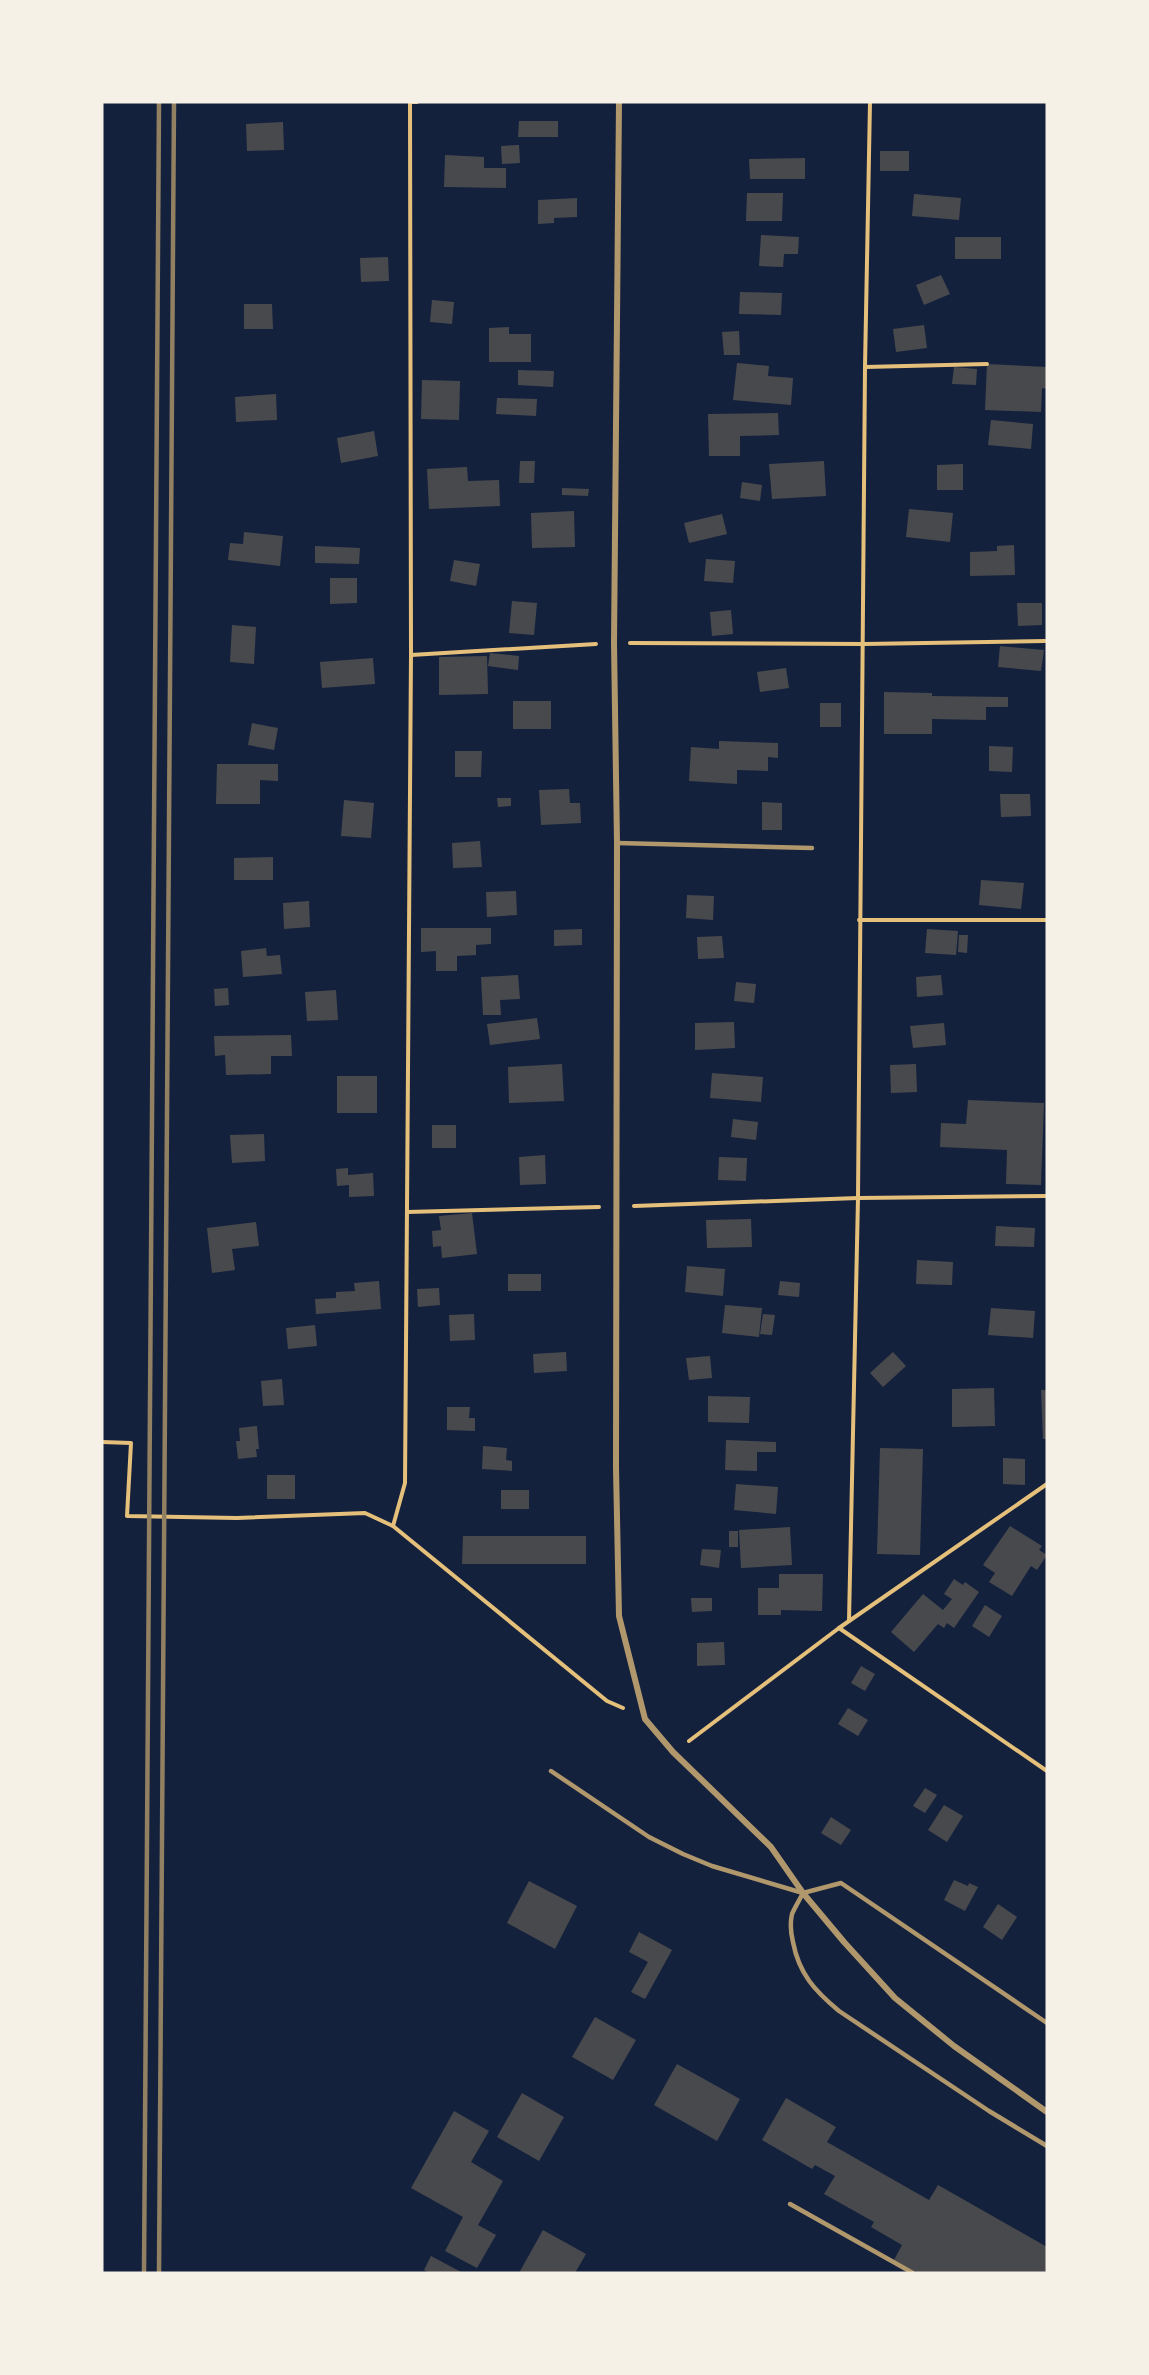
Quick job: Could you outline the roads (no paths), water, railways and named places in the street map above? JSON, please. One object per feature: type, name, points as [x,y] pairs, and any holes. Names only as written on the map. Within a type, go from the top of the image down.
[{"type":"street","points":[[619,102],[614,643],[618,1207],[616,1468],[619,1616],[645,1719],[674,1752],[771,1847],[803,1893],[895,1998],[954,2046],[1047,2112]]},
{"type":"lane","points":[[617,843],[812,848]]},
{"type":"lane","points":[[551,1771],[649,1837],[712,1866],[803,1893],[841,1883],[1047,2023]]},
{"type":"lane","points":[[803,1893],[792,1915],[791,1933],[795,1955],[804,1976],[817,1992],[839,2011],[879,2038],[989,2111],[1047,2146]]},
{"type":"lane","points":[[790,2204],[913,2273]]},
{"type":"railway","points":[[144,2273],[159,102]]},
{"type":"railway","points":[[159,2273],[174,102]]}]
